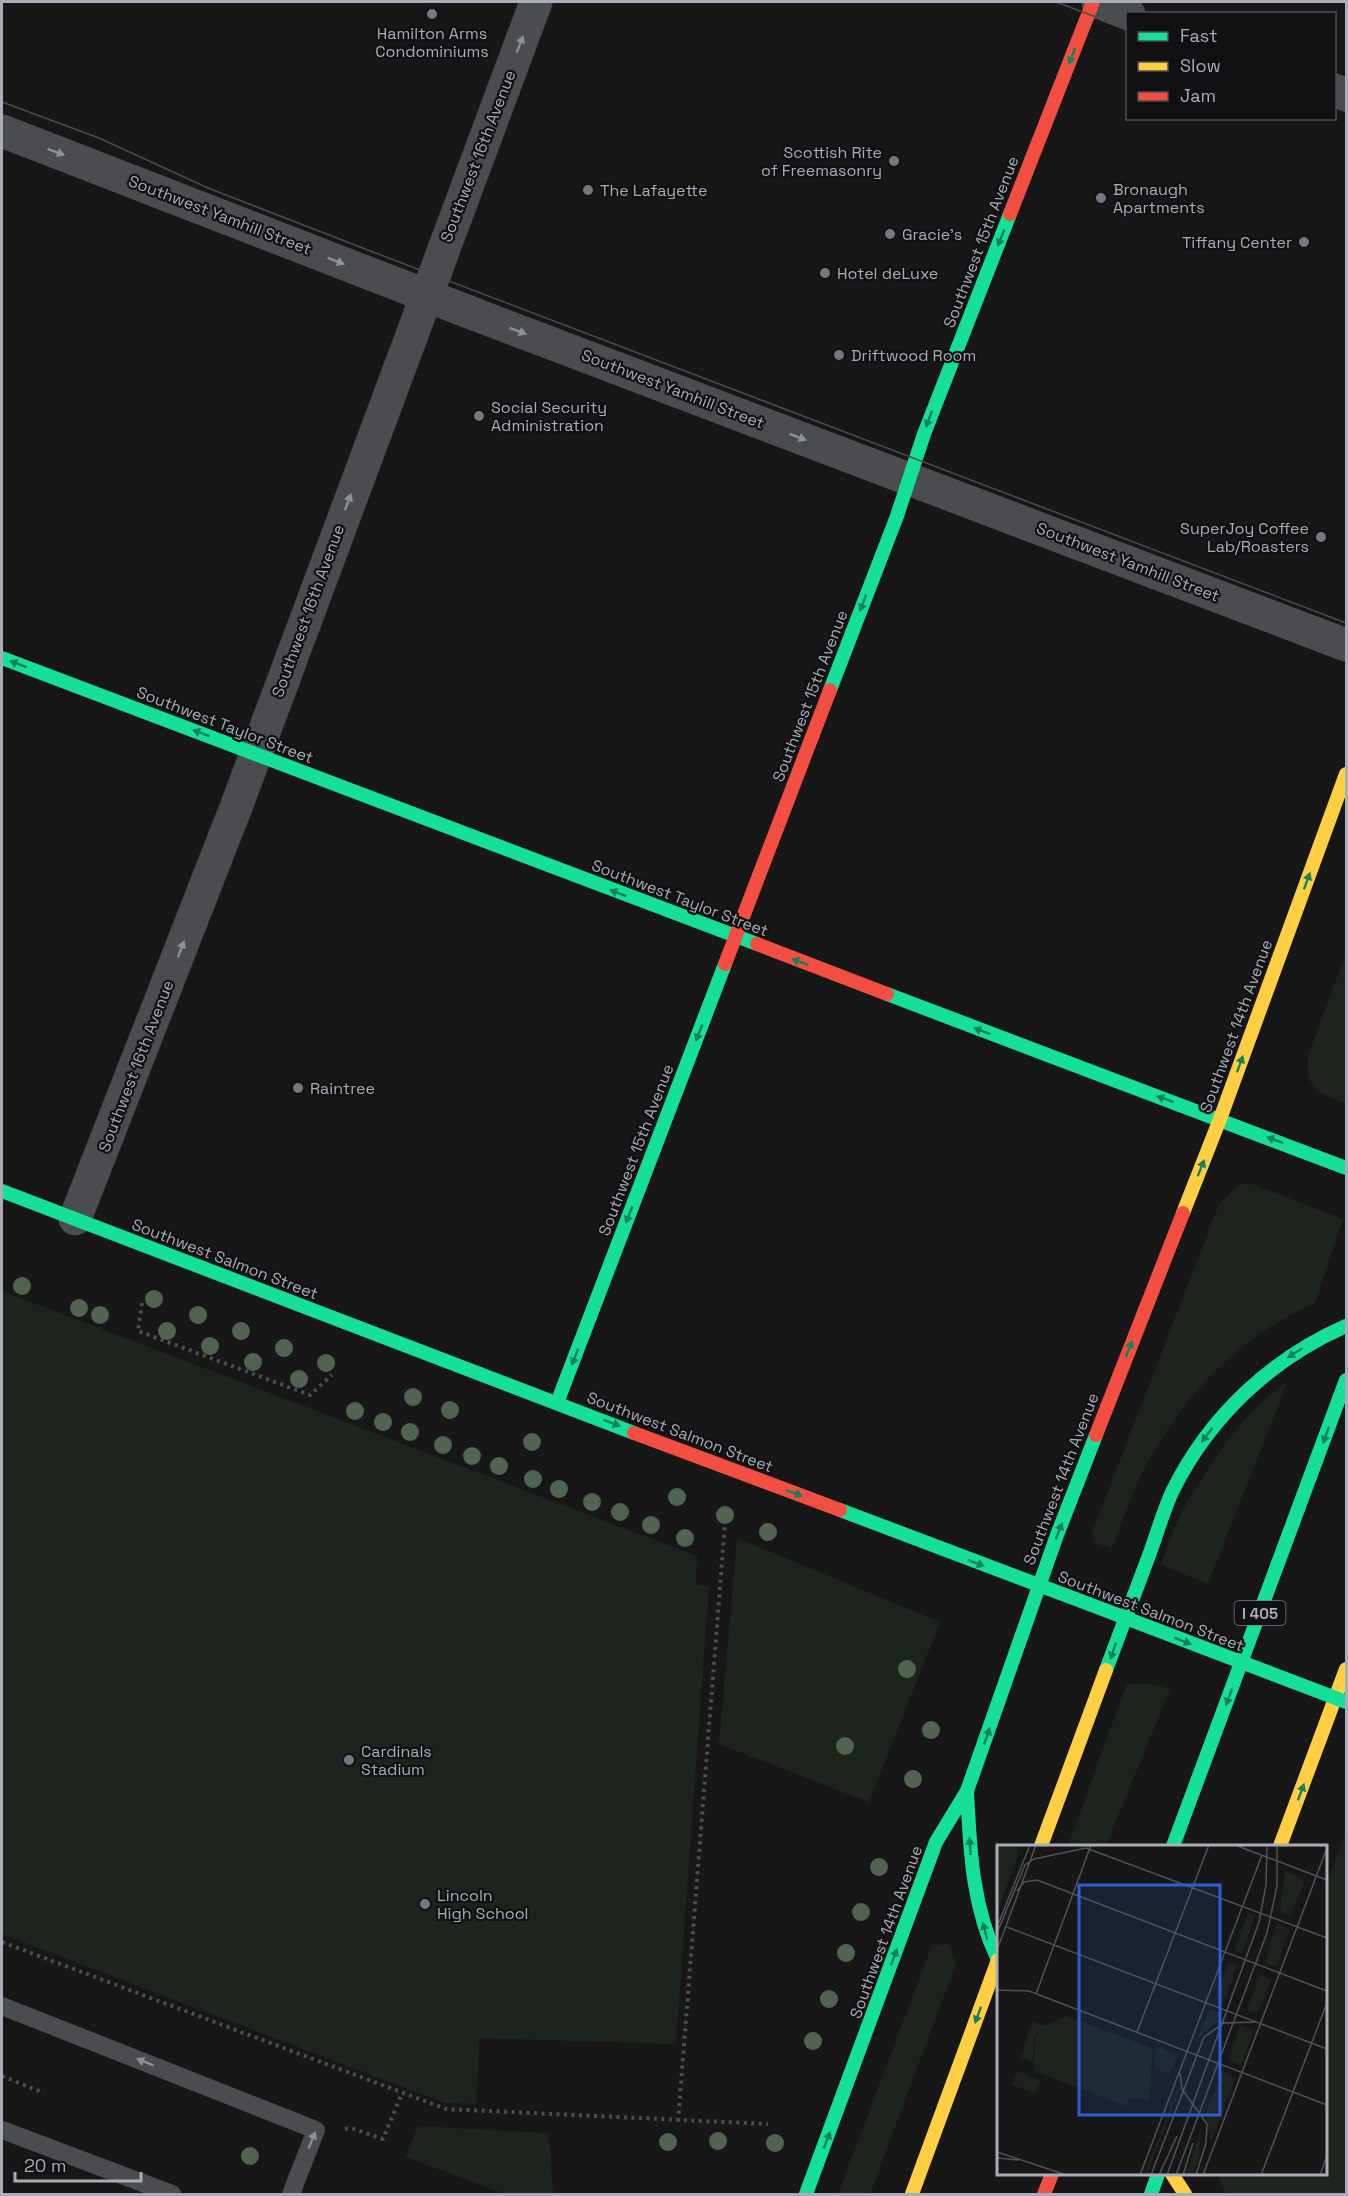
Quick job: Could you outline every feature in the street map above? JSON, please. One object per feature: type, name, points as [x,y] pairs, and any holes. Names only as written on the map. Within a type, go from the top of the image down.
[{"type":"main road","name":"Southwest 15th Avenue","points":[[557,1403],[736,938],[910,478],[924,434],[1093,2]]},
{"type":"main road","name":"Southwest Taylor Street","points":[[2,658],[1347,1168]]},
{"type":"main road","name":"Southwest 14th Avenue","points":[[806,2194],[936,1842],[967,1791],[1039,1586],[1105,1409],[1220,1119],[1347,774]]},
{"type":"main road","name":"Southwest Salmon Street","points":[[2,1191],[1347,1702]]},
{"type":"main road","points":[[1041,1845],[1172,1492],[1195,1451],[1218,1421],[1246,1391],[1276,1365],[1308,1345],[1347,1326]]},
{"type":"main road","name":"I 405","points":[[1173,1845],[1347,1380]]},
{"type":"main road","points":[[1280,1845],[1347,1669]]},
{"type":"main road","points":[[967,1791],[970,1851],[978,1900],[988,1941],[997,1957]]},
{"type":"main road","points":[[912,2194],[997,1965]]},
{"type":"main road","points":[[1044,2194],[1052,2175]]},
{"type":"main road","points":[[1150,2194],[1158,2175]]},
{"type":"main road","points":[[1173,2175],[1185,2194]]},
{"type":"street","name":"Southwest 16th Avenue","points":[[75,1219],[255,754],[536,2]]},
{"type":"street","points":[[1098,2],[1126,12]]},
{"type":"street","name":"Southwest Yamhill Street","points":[[2,130],[425,295],[1347,645]]},
{"type":"lane","points":[[2,2006],[316,2130],[291,2194]]},
{"type":"lane","points":[[2,2130],[172,2194]]},
{"type":"path","points":[[142,1304],[138,1331],[310,1395],[332,1375]]},
{"type":"path","points":[[678,2121],[725,1524]]},
{"type":"path","points":[[2,1942],[446,2109],[768,2124]]},
{"type":"path","points":[[2,2076],[44,2092]]},
{"type":"path","points":[[316,2130],[351,2128],[383,2139],[402,2093]]},
{"type":"shaded area","points":[[1346,953],[1346,1103],[1328,1096],[1315,1087],[1308,1073],[1307,1064]]},
{"type":"shaded area","points":[[1252,1184],[1343,1219],[1315,1303],[1264,1331],[1242,1347],[1201,1385],[1167,1430],[1146,1466],[1112,1548],[1094,1543],[1093,1530],[1219,1204],[1237,1186]]},
{"type":"shaded area","name":"Cardinals Stadium","points":[[2,1291],[697,1556],[696,1585],[709,1586],[676,2044],[479,2038],[477,2104],[445,2103],[2,1934]]},
{"type":"shaded area","points":[[1288,1381],[1208,1584],[1161,1565],[1181,1513],[1207,1470],[1237,1428],[1261,1403]]},
{"type":"shaded area","points":[[737,1538],[940,1622],[869,1802],[719,1744]]},
{"type":"shaded area","points":[[1148,1683],[1170,1689],[1106,1845],[1068,1845],[1126,1685]]},
{"type":"shaded area","points":[[1346,1831],[1346,2194],[1226,2194],[1218,2177],[1219,2175],[1327,2175],[1327,1882]]},
{"type":"shaded area","points":[[949,1944],[956,1964],[870,2194],[838,2194],[932,1945]]},
{"type":"shaded area","points":[[418,2126],[549,2133],[553,2194],[505,2194],[406,2157]]},
{"type":"tram line","points":[[1056,2],[1126,28]]},
{"type":"tram line","points":[[2,102],[99,138],[208,188],[373,252],[1346,623]]},
{"type":"tram line","points":[[1336,108],[1346,112]]},
{"type":"traffic: fast","points":[[830,690],[897,516],[924,434],[1010,214]]},
{"type":"traffic: fast","points":[[2,658],[757,944]]},
{"type":"traffic: fast","points":[[557,1403],[725,964]]},
{"type":"traffic: fast","points":[[887,994],[1346,1168]]},
{"type":"traffic: fast","points":[[2,1191],[634,1433]]},
{"type":"traffic: fast","points":[[1106,1670],[1170,1497],[1188,1463],[1205,1438],[1224,1414],[1268,1373],[1319,1339],[1346,1326]]},
{"type":"traffic: fast","points":[[1173,1845],[1346,1380]]},
{"type":"traffic: fast","points":[[806,2194],[936,1842],[967,1791],[1057,1535],[1096,1435]]},
{"type":"traffic: fast","points":[[840,1510],[1089,1604]]},
{"type":"traffic: fast","points":[[1089,1604],[1346,1702]]},
{"type":"traffic: fast","points":[[967,1791],[974,1877],[983,1919],[997,1958]]},
{"type":"traffic: fast","points":[[1151,2194],[1158,2175]]},
{"type":"traffic: slow","points":[[1183,1213],[1220,1119],[1346,774]]},
{"type":"traffic: slow","points":[[1280,1845],[1346,1669]]},
{"type":"traffic: slow","points":[[1041,1845],[1106,1670]]},
{"type":"traffic: slow","points":[[912,2194],[997,1963]]},
{"type":"traffic: slow","points":[[1173,2175],[1185,2194]]},
{"type":"traffic: jam","points":[[1010,214],[1093,2]]},
{"type":"traffic: jam","points":[[725,964],[830,690]]},
{"type":"traffic: jam","points":[[757,944],[887,994]]},
{"type":"traffic: jam","points":[[1096,1435],[1183,1213]]},
{"type":"traffic: jam","points":[[634,1433],[840,1510]]},
{"type":"traffic: jam","points":[[1044,2194],[1052,2175]]},
{"type":"place","name":"Hamilton Arms Condominiums","points":[[432,14]]},
{"type":"place","name":"Scottish Rite of Freemasonry","points":[[894,161]]},
{"type":"place","name":"The Lafayette","points":[[588,190]]},
{"type":"place","name":"Bronaugh Apartments","points":[[1101,198]]},
{"type":"place","name":"Gracie's","points":[[890,234]]},
{"type":"place","name":"Tiffany Center","points":[[1304,242]]},
{"type":"place","name":"Hotel deLuxe","points":[[825,273]]},
{"type":"place","name":"Driftwood Room","points":[[839,355]]},
{"type":"place","name":"Social Security Administration","points":[[479,416]]},
{"type":"place","name":"SuperJoy Coffee Lab/Roasters","points":[[1321,537]]},
{"type":"place","name":"Raintree","points":[[298,1088]]},
{"type":"place","name":"Cardinals Stadium","points":[[349,1760]]},
{"type":"place","name":"Lincoln High School","points":[[425,1904]]}]
